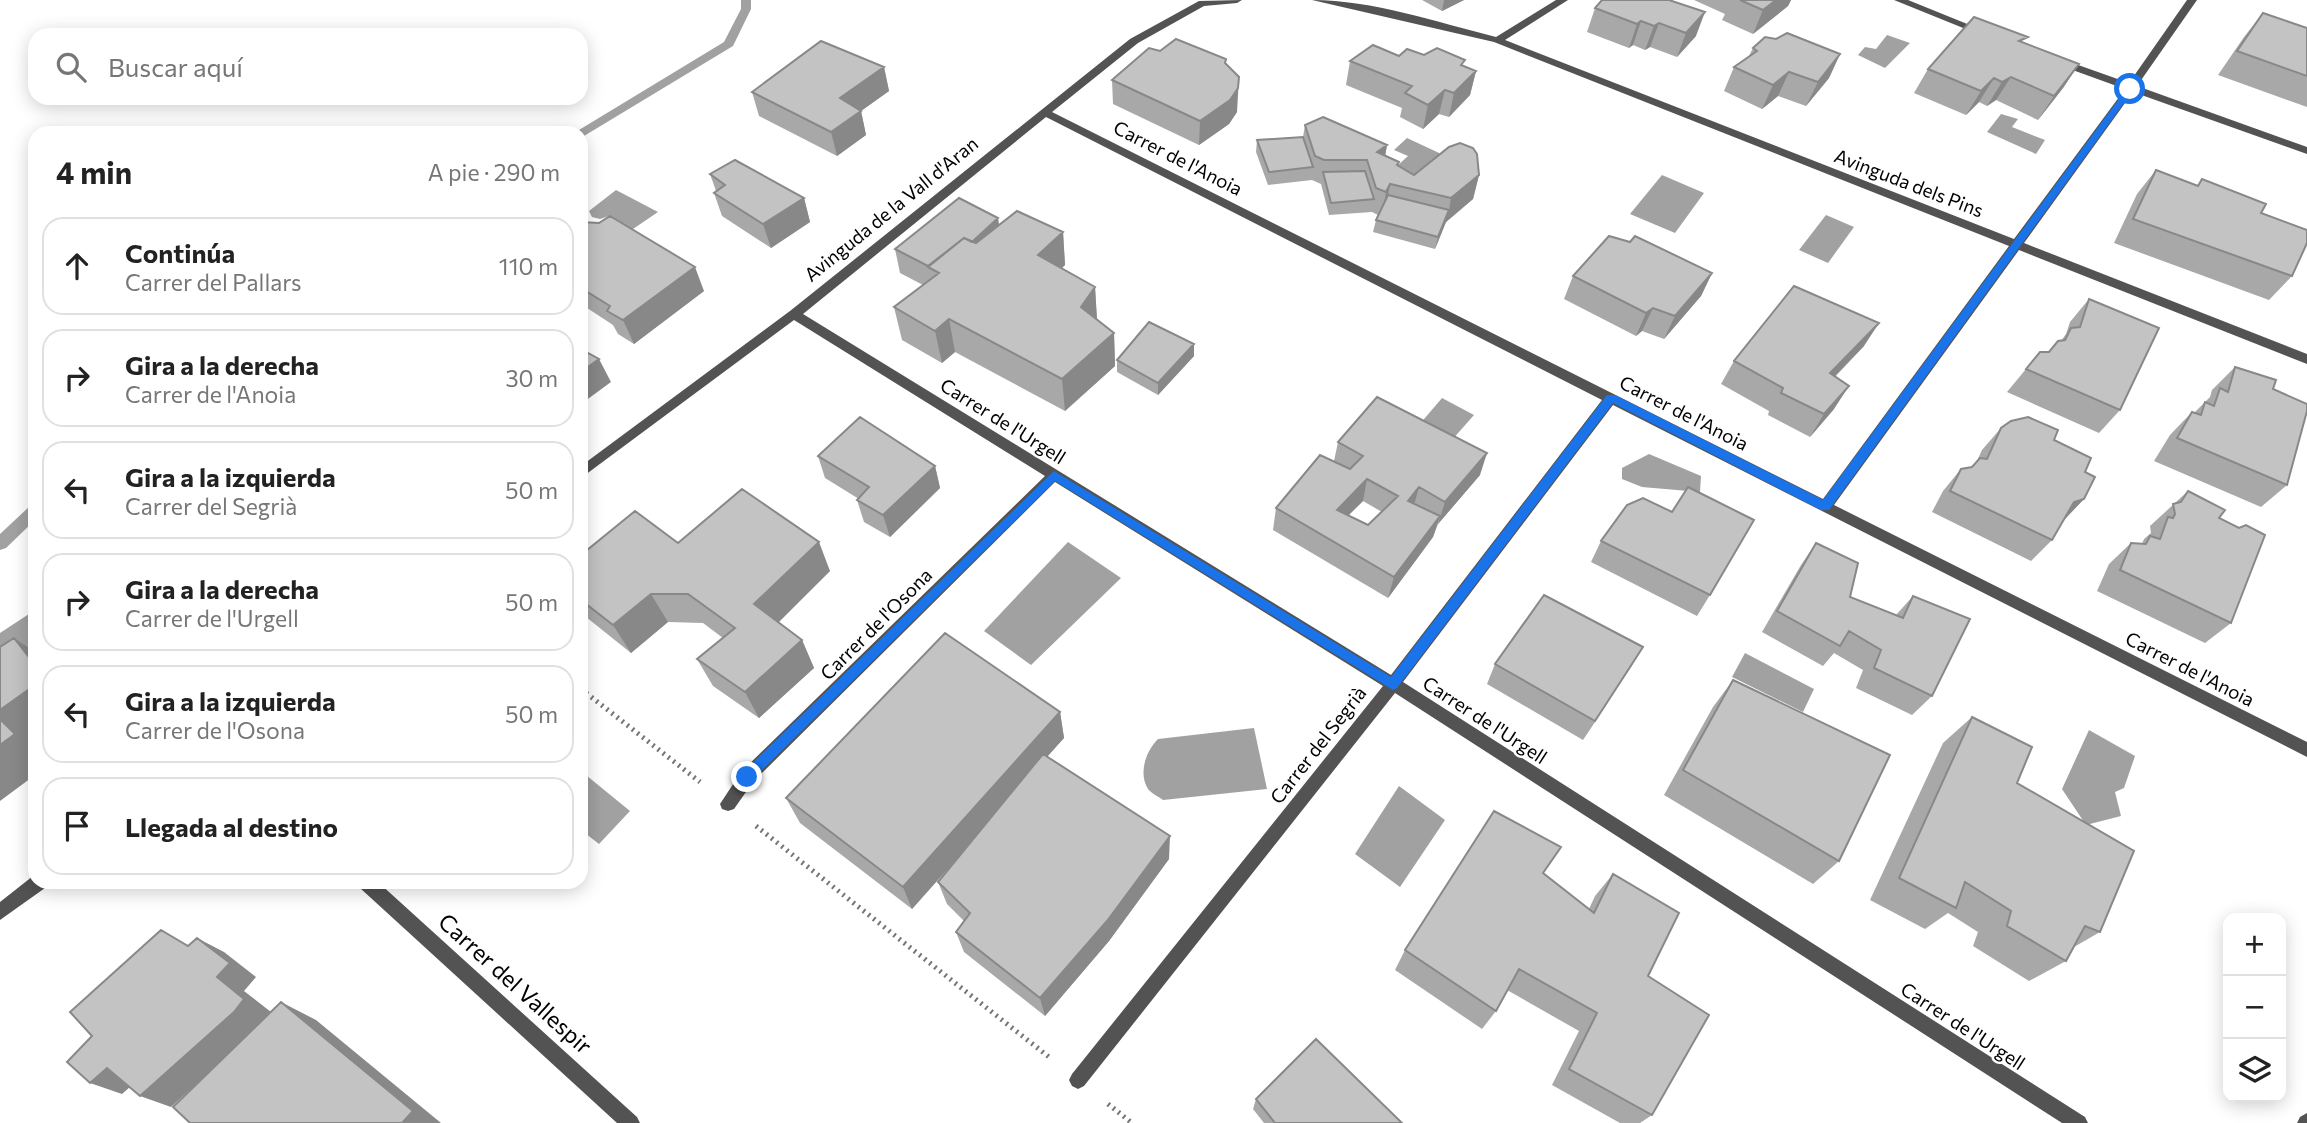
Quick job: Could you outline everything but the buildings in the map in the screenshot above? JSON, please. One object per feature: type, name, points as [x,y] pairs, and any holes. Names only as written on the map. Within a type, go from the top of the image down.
[{"type":"street","name":"Avinguda de la Vall d'Aran","points":[[588,468],[794,314],[1134,41],[1202,3],[1237,0]]},
{"type":"street","points":[[1317,0],[1382,12],[1497,40],[1563,0]]},
{"type":"street","points":[[1899,0],[1989,35]]},
{"type":"street","points":[[1825,506],[2192,0]]},
{"type":"street","name":"Avinguda dels Pins","points":[[1497,40],[2307,359]]},
{"type":"street","points":[[2053,60],[2307,151]]},
{"type":"street","name":"Carrer de l'Anoia","points":[[1044,112],[2307,750]]},
{"type":"street","name":"Carrer de l'Urgell","points":[[794,314],[1393,684],[2078,1123]]},
{"type":"street","name":"Carrer del Segrià","points":[[1078,1080],[1393,684],[1611,398]]},
{"type":"street","name":"Carrer de l'Osona","points":[[727,804],[747,777],[1054,475]]},
{"type":"street","points":[[0,912],[30,889]]},
{"type":"street","name":"Carrer del Vallespir","points":[[374,889],[631,1123]]},
{"type":"path","points":[[588,695],[1132,1123]]},
{"type":"shaded area","points":[[1887,35],[1910,43],[1885,68],[1858,55],[1865,47],[1876,49]]},
{"type":"shaded area","points":[[2001,114],[2018,119],[2012,127],[2045,140],[2036,154],[1987,132]]},
{"type":"shaded area","points":[[1407,138],[1452,159],[1415,191],[1384,178],[1408,156],[1394,150]]},
{"type":"shaded area","points":[[1662,175],[1704,193],[1675,233],[1630,214]]},
{"type":"shaded area","points":[[616,190],[658,212],[633,229],[609,216],[600,219],[592,217],[589,211]]},
{"type":"shaded area","points":[[1826,215],[1854,227],[1828,263],[1799,250]]},
{"type":"shaded area","points":[[1442,398],[1474,415],[1444,449],[1413,432]]},
{"type":"shaded area","points":[[1649,454],[1701,476],[1700,492],[1642,487],[1622,479],[1622,468]]},
{"type":"shaded area","points":[[1068,542],[1121,578],[1031,665],[984,631]]},
{"type":"shaded area","points":[[28,615],[28,649],[11,660],[0,657],[0,633]]},
{"type":"shaded area","points":[[1745,653],[1814,689],[1803,712],[1732,677]]},
{"type":"shaded area","points":[[1254,728],[1267,789],[1163,800],[1148,789],[1144,776],[1145,762],[1158,739]]},
{"type":"shaded area","points":[[2089,730],[2135,756],[2124,788],[2115,792],[2121,816],[2086,825],[2062,789]]},
{"type":"shaded area","points":[[588,777],[630,811],[599,844],[588,835]]},
{"type":"shaded area","points":[[1399,786],[1445,820],[1400,887],[1355,854]]},
{"type":"waterway","points":[[588,128],[729,44],[746,9],[746,0]]},
{"type":"waterway","points":[[0,544],[28,517]]},
{"type":"route","points":[[747,777],[1054,475],[1393,684],[1611,398],[1825,506],[2130,89]]}]
